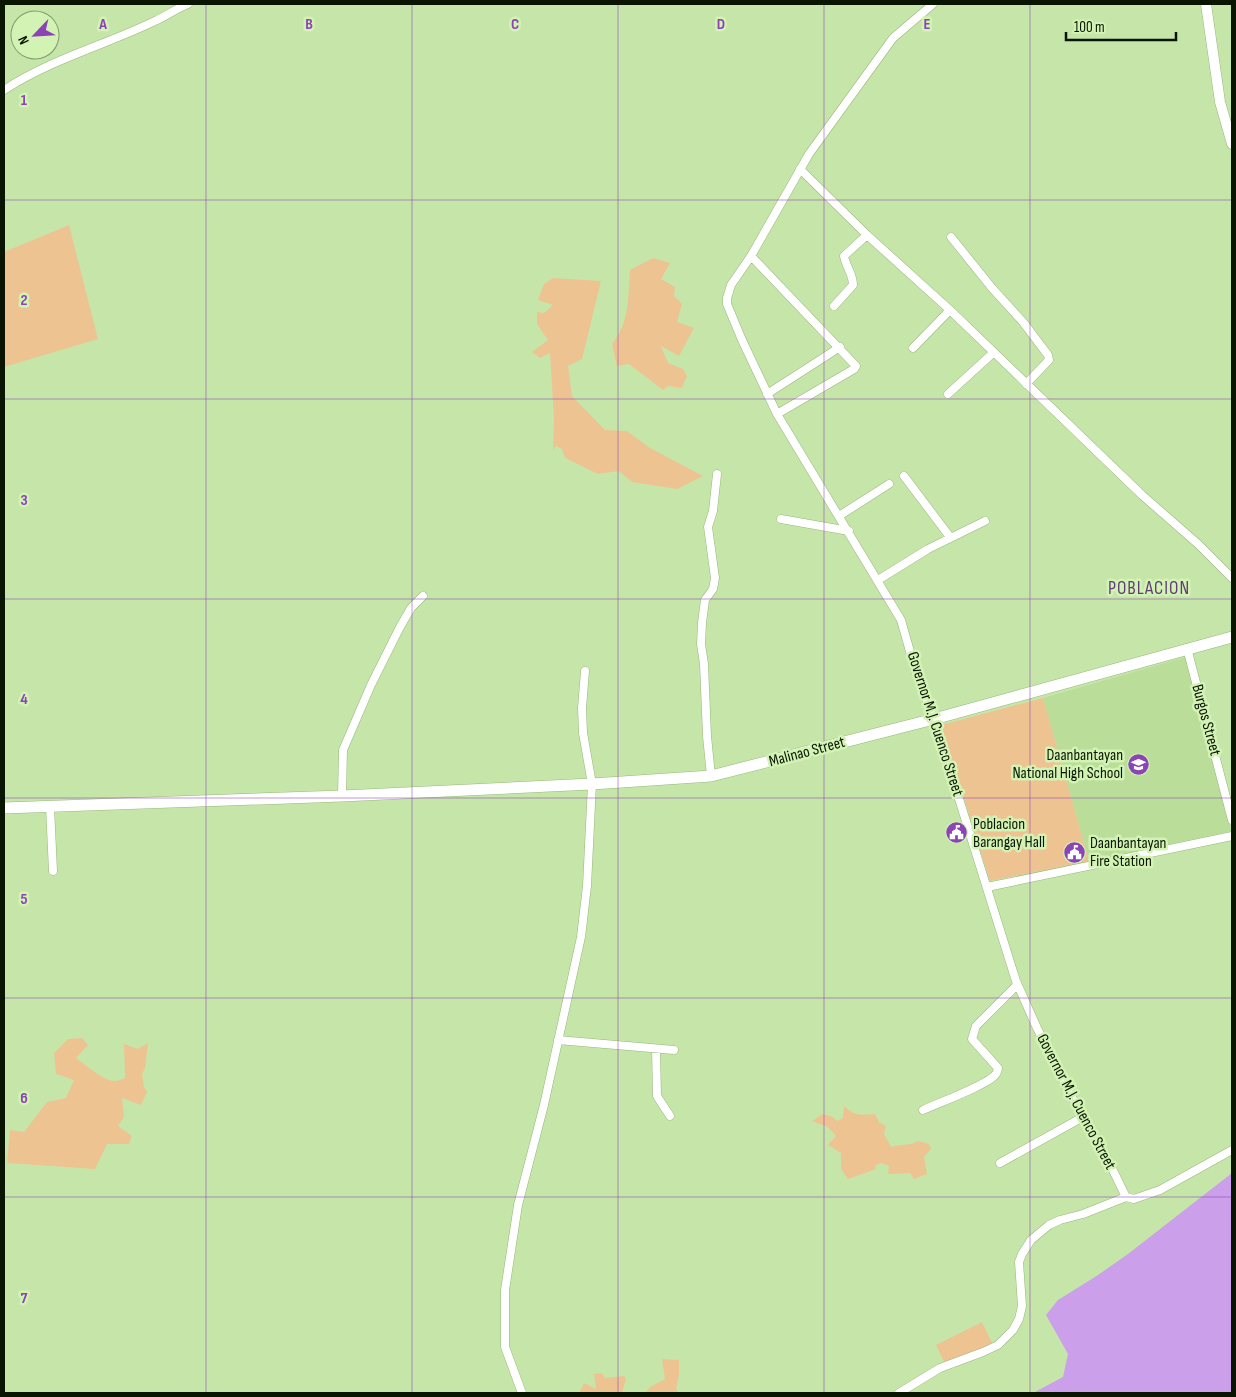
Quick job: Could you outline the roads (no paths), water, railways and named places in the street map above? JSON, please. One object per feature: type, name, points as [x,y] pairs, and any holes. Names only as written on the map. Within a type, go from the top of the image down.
[{"type":"main road","name":"Malinao Street","points":[[4,808],[342,796],[592,784],[711,776],[934,719],[1232,637]]},
{"type":"street","points":[[4,90],[25,76],[158,20],[188,4]]},
{"type":"street","points":[[777,414],[854,369],[856,366],[840,347],[751,256],[809,154],[893,38],[932,4]]},
{"type":"street","points":[[1206,4],[1220,102],[1232,144]]},
{"type":"street","points":[[800,169],[867,235],[950,310],[993,353],[1232,578]]},
{"type":"street","points":[[834,306],[853,285],[853,277],[846,266],[844,256],[867,235]]},
{"type":"street","points":[[950,237],[1048,355],[1049,360],[1047,364],[1026,384]]},
{"type":"street","name":"Governor M.J. Cuenco Street","points":[[751,256],[731,285],[727,298],[729,311],[777,414],[901,620],[917,676],[934,719],[1017,985],[1082,1117],[1106,1156],[1126,1197]]},
{"type":"street","points":[[913,348],[950,310]]},
{"type":"street","points":[[768,394],[840,347]]},
{"type":"street","points":[[948,394],[993,353]]},
{"type":"street","points":[[711,776],[701,637],[705,600],[713,589],[715,578],[708,527],[713,511],[717,474]]},
{"type":"street","points":[[904,476],[950,537]]},
{"type":"street","points":[[840,516],[889,484]]},
{"type":"street","points":[[781,519],[849,531]]},
{"type":"street","points":[[878,580],[950,537],[985,521]]},
{"type":"street","points":[[342,796],[342,750],[371,684],[400,627],[411,608],[423,596]]},
{"type":"street","name":"Burgos Street","points":[[1187,648],[1232,820]]},
{"type":"street","points":[[522,1393],[505,1347],[506,1290],[518,1205],[581,937],[587,886],[592,784],[583,733],[582,708],[585,671]]},
{"type":"street","points":[[50,807],[53,871]]},
{"type":"street","points":[[987,887],[1232,836]]},
{"type":"street","points":[[924,1110],[977,1086],[997,1073],[998,1068],[972,1039],[973,1033],[976,1026],[1017,985]]},
{"type":"street","points":[[558,1040],[674,1050]]},
{"type":"street","points":[[656,1049],[657,1096],[670,1116]]},
{"type":"street","points":[[1000,1163],[1082,1117]]},
{"type":"street","points":[[899,1393],[940,1368],[998,1345],[1013,1330],[1019,1320],[1022,1306],[1019,1262],[1031,1240],[1049,1225],[1126,1197],[1134,1199],[1160,1190],[1232,1150]]},
{"type":"place","name":"Daanbantayan National High School","points":[[1139,764]]},
{"type":"place","name":"Poblacion Barangay Hall","points":[[957,833]]},
{"type":"place","name":"Daanbantayan Fire Station","points":[[1074,852]]},
{"type":"district","name":"POBLACION","points":[[1149,588]]}]
